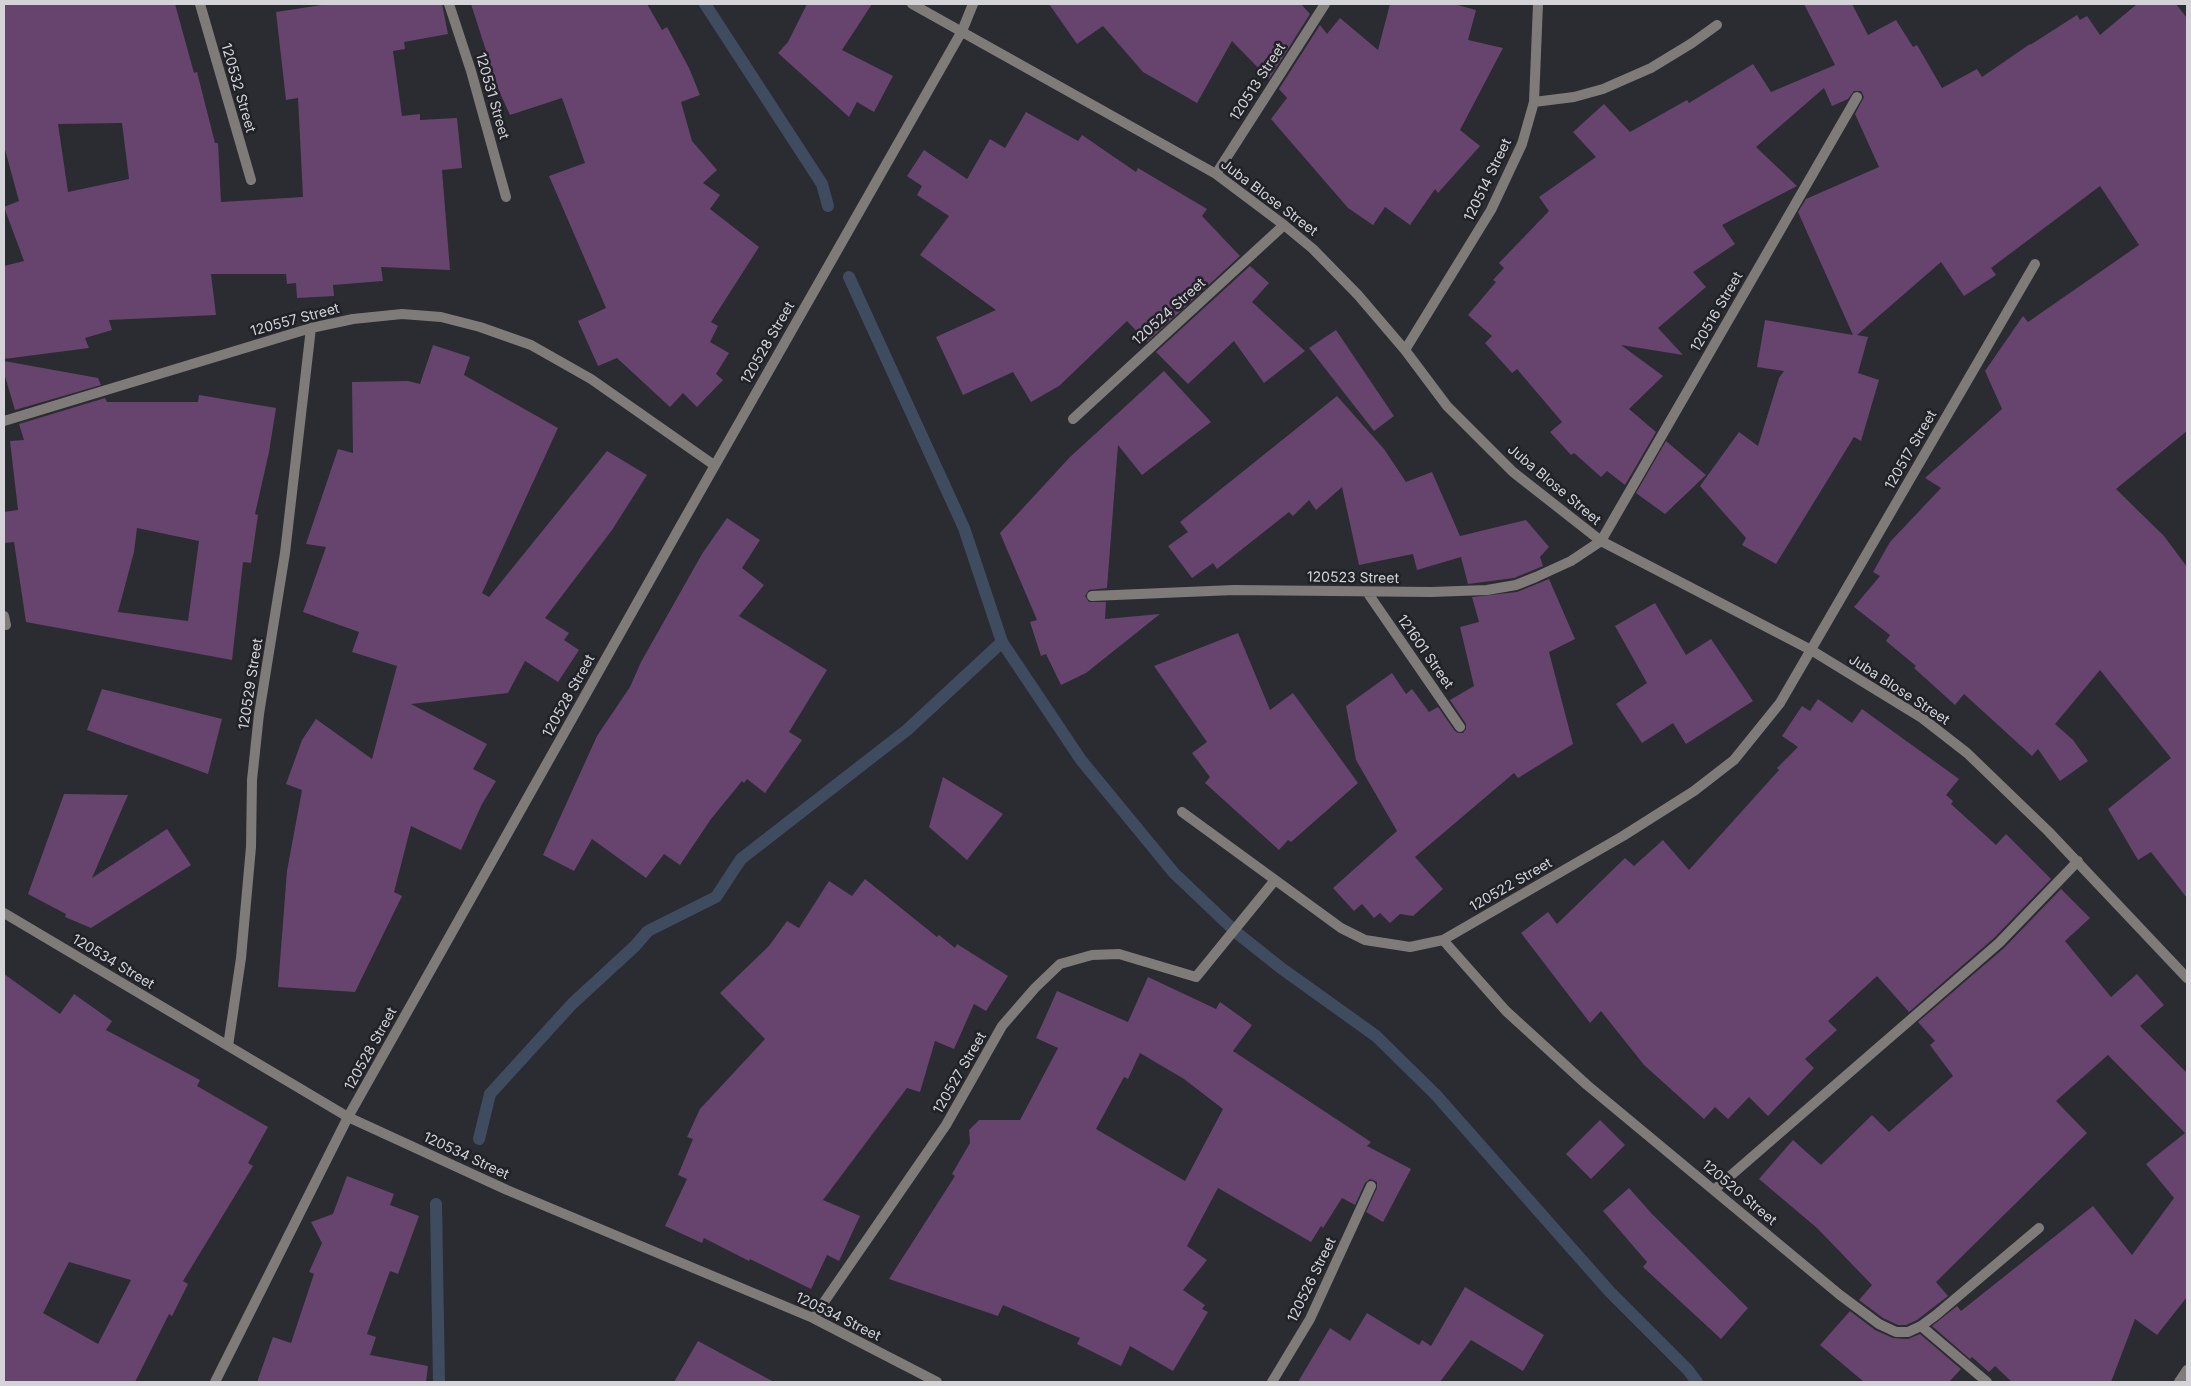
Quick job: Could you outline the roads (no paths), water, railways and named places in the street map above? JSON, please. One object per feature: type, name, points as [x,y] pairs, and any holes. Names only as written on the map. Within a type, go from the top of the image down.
[{"type":"street","name":"120532 Street","points":[[200,4],[250,180]]},
{"type":"street","name":"120531 Street","points":[[449,4],[471,71],[506,197]]},
{"type":"street","name":"Juba Blose Street","points":[[912,4],[1216,174],[1284,225],[1313,248],[1352,288],[1405,350],[1448,406],[1513,472],[1601,541],[1811,650],[1922,718],[1968,752],[2078,861],[2187,978]]},
{"type":"street","name":"120528 Street","points":[[215,1382],[348,1116],[714,464],[962,31],[974,4]]},
{"type":"street","name":"120513 Street","points":[[1216,174],[1324,4]]},
{"type":"street","name":"120514 Street","points":[[1405,350],[1491,210],[1522,144],[1534,102],[1538,4]]},
{"type":"street","points":[[1534,102],[1574,97],[1603,89],[1651,68],[1718,25]]},
{"type":"street","name":"120516 Street","points":[[1601,541],[1857,97]]},
{"type":"street","name":"120524 Street","points":[[1073,419],[1284,225]]},
{"type":"street","name":"120517 Street","points":[[1811,650],[2035,264]]},
{"type":"street","name":"120557 Street","points":[[4,421],[311,328],[353,319],[402,314],[441,317],[480,327],[531,345],[591,379],[714,464]]},
{"type":"street","name":"120529 Street","points":[[228,1046],[241,958],[251,847],[252,780],[259,714],[285,552],[311,328]]},
{"type":"street","name":"120523 Street","points":[[1092,596],[1234,590],[1367,592],[1487,590],[1516,585],[1571,561],[1601,541]]},
{"type":"street","name":"121601 Street","points":[[1367,592],[1460,727]]},
{"type":"street","name":"120522 Street","points":[[1182,812],[1342,928],[1365,940],[1410,947],[1442,940],[1622,836],[1694,791],[1734,760],[1780,703],[1811,650]]},
{"type":"street","points":[[1714,1190],[1999,942],[2078,861]]},
{"type":"street","name":"120527 Street","points":[[813,1318],[946,1125],[1002,1026],[1034,988],[1060,964],[1092,955],[1119,954],[1196,977],[1275,880]]},
{"type":"street","name":"120534 Street","points":[[4,915],[348,1116],[532,1201],[813,1318],[937,1382]]},
{"type":"street","name":"120520 Street","points":[[1442,940],[1506,1012],[1587,1085],[1840,1295],[1879,1324],[1896,1332],[1908,1332],[1921,1326],[2039,1228]]},
{"type":"street","name":"120526 Street","points":[[1272,1382],[1310,1319],[1371,1186]]},
{"type":"street","points":[[1921,1326],[1987,1382]]},
{"type":"street","points":[[2179,1382],[2187,1370]]},
{"type":"waterway","points":[[705,4],[822,184],[828,206]]},
{"type":"waterway","points":[[849,277],[964,528],[1002,642],[1081,760],[1174,873],[1237,933],[1281,968],[1376,1036],[1436,1095],[1610,1292],[1688,1370],[1697,1382]]},
{"type":"waterway","points":[[479,1139],[490,1094],[572,1004],[635,946],[648,931],[716,897],[741,859],[907,730],[1002,642]]},
{"type":"waterway","points":[[436,1204],[439,1382]]}]
